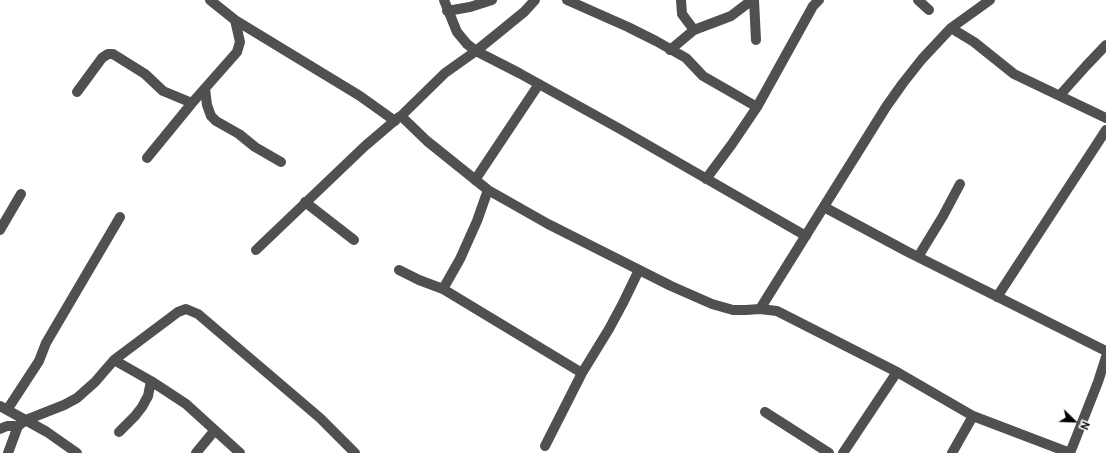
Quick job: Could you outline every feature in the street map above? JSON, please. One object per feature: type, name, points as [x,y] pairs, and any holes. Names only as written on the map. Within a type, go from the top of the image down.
[{"type":"street","points":[[210,0],[235,20],[254,32],[398,118],[488,190],[548,224],[671,286],[712,304],[733,310],[760,309],[777,311],[897,372],[973,416],[1070,453],[1106,358]]},
{"type":"street","points":[[444,0],[447,11],[457,32],[476,51],[620,129],[806,236]]},
{"type":"street","points":[[447,11],[470,7],[492,0]]},
{"type":"street","points":[[256,250],[364,146],[398,118],[445,73],[476,51],[524,12],[534,0]]},
{"type":"street","points":[[567,0],[628,27],[686,58],[703,76],[757,107]]},
{"type":"street","points":[[680,0],[682,14],[694,30]]},
{"type":"street","points":[[670,50],[694,30],[731,16],[753,0]]},
{"type":"street","points":[[753,0],[756,40]]},
{"type":"street","points":[[918,0],[929,10]]},
{"type":"street","points":[[760,309],[886,107],[903,83],[922,59],[951,28],[990,0]]},
{"type":"street","points":[[706,179],[757,107],[813,2]]},
{"type":"street","points":[[147,158],[192,103],[237,52],[240,42],[235,20]]},
{"type":"street","points":[[951,28],[974,42],[1014,74],[1106,118]]},
{"type":"street","points":[[240,42],[254,32]]},
{"type":"street","points":[[1060,95],[1106,45]]},
{"type":"street","points":[[77,92],[102,58],[108,54],[113,54],[145,74],[164,91],[192,103]]},
{"type":"street","points":[[475,180],[539,84]]},
{"type":"street","points":[[205,88],[207,105],[211,116],[216,121],[239,134],[281,162]]},
{"type":"street","points":[[998,297],[1106,130]]},
{"type":"street","points":[[918,257],[943,216],[960,184]]},
{"type":"street","points":[[444,289],[460,259],[477,221],[488,190]]},
{"type":"street","points":[[0,230],[21,194]]},
{"type":"street","points":[[305,202],[354,240]]},
{"type":"street","points":[[824,207],[918,257],[1106,351]]},
{"type":"street","points":[[77,453],[54,436],[22,423],[4,408],[39,361],[46,343],[120,217]]},
{"type":"street","points":[[399,270],[419,280],[444,289],[582,373]]},
{"type":"street","points":[[545,446],[582,373],[609,329],[639,270]]},
{"type":"street","points":[[0,429],[22,423],[77,398],[95,382],[114,360],[178,312],[186,309],[198,314],[320,418],[355,453]]},
{"type":"street","points":[[114,360],[151,381],[186,404],[240,453]]},
{"type":"street","points":[[843,453],[897,372]]},
{"type":"street","points":[[119,432],[142,407],[148,396],[151,381]]},
{"type":"street","points":[[765,412],[829,453]]},
{"type":"street","points":[[952,453],[973,416]]},
{"type":"street","points":[[8,453],[22,423]]},
{"type":"street","points":[[196,453],[215,430]]}]
